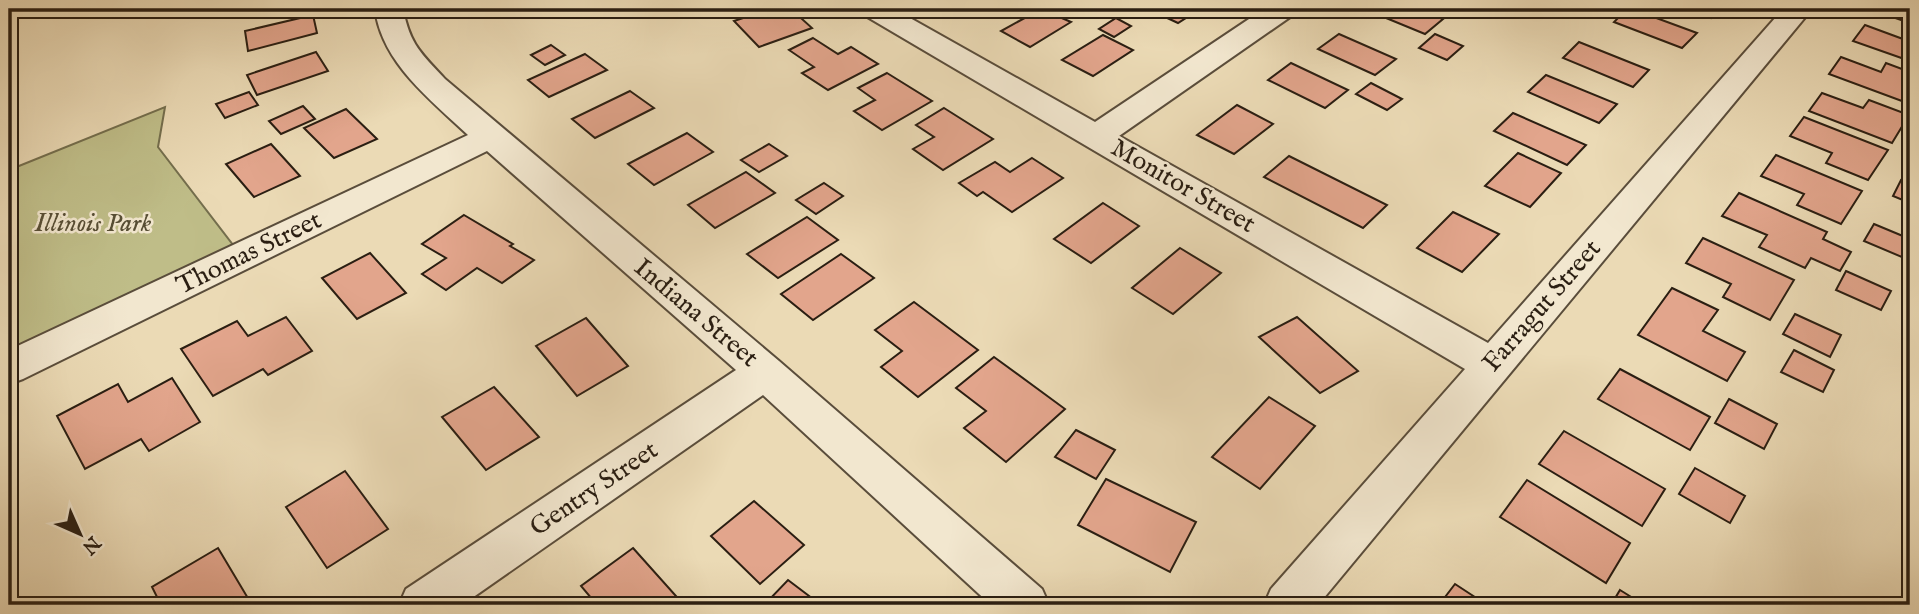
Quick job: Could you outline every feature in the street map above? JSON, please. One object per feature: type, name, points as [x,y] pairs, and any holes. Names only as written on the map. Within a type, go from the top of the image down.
[{"type":"street","name":"Indiana Street","points":[[389,9],[392,30],[402,50],[417,69],[490,138],[765,372],[1025,605]]},
{"type":"street","name":"Monitor Street","points":[[874,9],[1492,365]]},
{"type":"street","points":[[1097,136],[1283,9]]},
{"type":"street","name":"Farragut Street","points":[[1288,605],[1798,9]]},
{"type":"street","name":"Thomas Street","points":[[9,368],[490,138]]},
{"type":"street","name":"Gentry Street","points":[[424,605],[765,372]]},
{"type":"green space","name":"Illinois Park","points":[[165,107],[158,147],[233,245],[9,352],[9,170]]},
{"type":"building","points":[[541,9],[580,9],[543,16]]},
{"type":"building","points":[[771,9],[791,9],[812,28],[759,47],[734,21]]},
{"type":"building","points":[[1041,9],[1071,22],[1030,47],[1001,31]]},
{"type":"building","points":[[1148,9],[1200,9],[1178,23]]},
{"type":"building","points":[[1418,9],[1443,19],[1425,34],[1369,11]]},
{"type":"building","points":[[1627,9],[1697,33],[1682,48],[1614,22]]},
{"type":"building","points":[[1685,9],[1720,9],[1711,18]]},
{"type":"building","points":[[1885,9],[1910,9],[1910,23],[1881,13]]},
{"type":"building","points":[[313,15],[317,33],[248,51],[245,31]]},
{"type":"building","points":[[1116,18],[1131,26],[1114,37],[1099,29]]},
{"type":"building","points":[[1865,25],[1903,39],[1910,32],[1910,61],[1853,41]]},
{"type":"building","points":[[1339,34],[1396,59],[1375,75],[1318,49]]},
{"type":"building","points":[[1435,34],[1463,46],[1447,60],[1419,48]]},
{"type":"building","points":[[1103,35],[1133,50],[1093,76],[1062,60]]},
{"type":"building","points":[[813,38],[838,54],[851,47],[878,64],[828,90],[802,73],[814,67],[789,50]]},
{"type":"building","points":[[1579,42],[1649,70],[1633,87],[1563,58]]},
{"type":"building","points":[[551,45],[565,55],[545,65],[531,55]]},
{"type":"building","points":[[316,52],[328,71],[257,95],[247,75]]},
{"type":"building","points":[[585,54],[607,70],[549,97],[528,80]]},
{"type":"building","points":[[1841,57],[1881,72],[1886,63],[1910,72],[1910,104],[1829,74]]},
{"type":"building","points":[[1291,63],[1348,90],[1325,108],[1268,80]]},
{"type":"building","points":[[887,73],[932,101],[882,130],[854,111],[875,100],[858,88]]},
{"type":"building","points":[[1546,75],[1617,104],[1599,123],[1528,92]]},
{"type":"building","points":[[1371,83],[1402,99],[1387,110],[1356,94]]},
{"type":"building","points":[[630,91],[654,108],[595,138],[572,119]]},
{"type":"building","points":[[249,92],[258,105],[225,118],[216,104]]},
{"type":"building","points":[[1822,93],[1863,108],[1869,100],[1909,115],[1892,143],[1809,111]]},
{"type":"building","points":[[1237,105],[1273,124],[1234,154],[1197,135]]},
{"type":"building","points":[[303,106],[315,119],[281,134],[269,121]]},
{"type":"building","points":[[944,108],[993,139],[943,170],[913,149],[934,137],[916,125]]},
{"type":"building","points":[[346,109],[377,139],[334,158],[304,128]]},
{"type":"building","points":[[1513,113],[1586,145],[1567,165],[1494,131]]},
{"type":"building","points":[[1804,117],[1888,150],[1868,180],[1826,163],[1832,153],[1790,136]]},
{"type":"building","points":[[687,133],[713,152],[654,185],[628,164]]},
{"type":"building","points":[[271,144],[300,176],[254,197],[226,164]]},
{"type":"building","points":[[769,144],[787,156],[759,172],[741,160]]},
{"type":"building","points":[[1518,153],[1561,173],[1530,207],[1485,186]]},
{"type":"building","points":[[1776,155],[1862,191],[1841,224],[1797,205],[1804,194],[1761,176]]},
{"type":"building","points":[[1289,156],[1387,205],[1363,228],[1264,177]]},
{"type":"building","points":[[1032,158],[1063,178],[1012,212],[983,192],[977,196],[959,183],[995,162],[1010,172]]},
{"type":"building","points":[[746,172],[775,193],[715,228],[688,205]]},
{"type":"building","points":[[1901,180],[1910,184],[1910,203],[1893,196]]},
{"type":"building","points":[[824,183],[843,196],[816,214],[796,200]]},
{"type":"building","points":[[1739,193],[1827,232],[1823,239],[1851,252],[1840,271],[1811,258],[1805,268],[1759,247],[1767,235],[1722,216]]},
{"type":"building","points":[[1103,203],[1139,226],[1091,263],[1054,239]]},
{"type":"building","points":[[1453,212],[1499,234],[1462,272],[1417,248]]},
{"type":"building","points":[[464,215],[513,244],[510,246],[534,260],[502,283],[477,268],[446,290],[422,274],[446,258],[422,244]]},
{"type":"building","points":[[807,217],[838,240],[778,278],[747,254]]},
{"type":"building","points":[[1874,224],[1910,239],[1909,260],[1864,241]]},
{"type":"building","points":[[1703,238],[1794,280],[1770,320],[1723,297],[1731,284],[1686,263]]},
{"type":"building","points":[[1180,248],[1221,273],[1173,314],[1132,288]]},
{"type":"building","points":[[370,253],[406,293],[357,319],[322,278]]},
{"type":"building","points":[[841,254],[874,278],[813,320],[781,294]]},
{"type":"building","points":[[1846,271],[1891,291],[1881,310],[1836,290]]},
{"type":"building","points":[[1672,288],[1718,310],[1703,331],[1745,352],[1727,381],[1638,335]]},
{"type":"building","points":[[914,302],[978,350],[918,397],[881,367],[902,351],[875,330]]},
{"type":"building","points":[[1795,314],[1841,335],[1830,357],[1783,334]]},
{"type":"building","points":[[286,317],[312,351],[268,375],[263,369],[213,396],[181,349],[237,321],[248,336]]},
{"type":"building","points":[[1297,317],[1358,371],[1320,393],[1259,337]]},
{"type":"building","points":[[586,318],[628,366],[577,396],[536,346]]},
{"type":"building","points":[[1794,350],[1834,370],[1823,392],[1781,372]]},
{"type":"building","points":[[994,357],[1065,409],[1006,462],[964,428],[986,411],[956,388]]},
{"type":"building","points":[[1620,369],[1710,417],[1690,450],[1598,399]]},
{"type":"building","points":[[172,378],[200,422],[149,451],[141,439],[85,469],[57,416],[118,384],[128,402]]},
{"type":"building","points":[[494,387],[539,437],[486,470],[442,417]]},
{"type":"building","points":[[1269,397],[1315,426],[1260,489],[1212,457]]},
{"type":"building","points":[[1729,399],[1777,424],[1764,449],[1715,423]]},
{"type":"building","points":[[1076,430],[1115,450],[1096,479],[1055,457]]},
{"type":"building","points":[[1564,431],[1665,489],[1642,526],[1539,464]]},
{"type":"building","points":[[1695,468],[1745,496],[1730,523],[1679,494]]},
{"type":"building","points":[[345,471],[388,529],[327,568],[286,507]]},
{"type":"building","points":[[1106,479],[1196,522],[1170,572],[1078,525]]},
{"type":"building","points":[[1527,480],[1630,543],[1606,583],[1500,517]]},
{"type":"building","points":[[754,501],[804,545],[760,584],[711,536]]},
{"type":"building","points":[[218,548],[252,605],[161,605],[152,587]]},
{"type":"building","points":[[633,548],[684,605],[597,605],[581,586]]},
{"type":"building","points":[[788,580],[817,602],[813,605],[764,605]]},
{"type":"building","points":[[1455,584],[1487,605],[1439,605]]},
{"type":"building","points":[[1620,590],[1644,605],[1611,605]]}]
